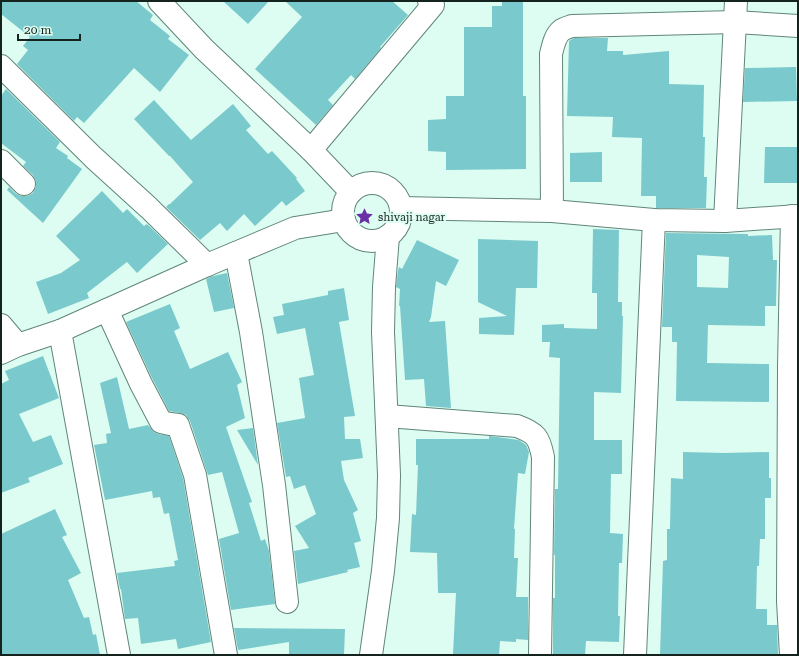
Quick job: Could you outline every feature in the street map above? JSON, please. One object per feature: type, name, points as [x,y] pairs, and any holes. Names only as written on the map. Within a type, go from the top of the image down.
[{"type":"street","points":[[159,1],[204,49],[312,150],[351,192]]},
{"type":"street","points":[[724,221],[736,1]]},
{"type":"street","points":[[312,150],[433,2]]},
{"type":"street","points":[[552,211],[551,54],[557,36],[563,29],[572,26],[735,22],[798,26]]},
{"type":"street","points":[[1,66],[94,158],[149,208],[207,265]]},
{"type":"street","points":[[1,161],[24,184]]},
{"type":"street","points":[[370,183],[381,185],[390,190],[397,198],[401,208],[401,218],[394,231],[378,241],[367,241],[357,237],[349,230],[344,220],[343,210],[346,200],[351,192],[360,186],[370,183]]},
{"type":"street","points":[[401,208],[552,211],[654,220],[724,221],[795,216],[793,601],[791,655]]},
{"type":"street","points":[[1,326],[10,349],[60,331],[207,265],[295,228],[344,220]]},
{"type":"street","points":[[635,655],[654,220]]},
{"type":"street","points":[[371,655],[383,571],[390,475],[383,332],[384,287],[388,236]]},
{"type":"street","points":[[236,253],[251,332],[274,485],[287,602]]},
{"type":"street","points":[[107,310],[141,384],[161,422],[178,425],[195,474],[226,655]]},
{"type":"street","points":[[60,331],[118,655]]},
{"type":"street","points":[[387,416],[517,426],[528,430],[536,436],[543,457],[540,655]]},
{"type":"building","points":[[1,1],[136,1],[153,15],[150,20],[170,36],[168,39],[189,55],[160,92],[134,68],[84,123],[77,117],[74,121],[17,64],[28,50],[23,46],[30,37],[1,14]]},
{"type":"building","points":[[223,1],[269,1],[248,24]]},
{"type":"building","points":[[285,1],[392,1],[408,15],[355,79],[351,75],[328,100],[333,105],[316,125],[255,69],[302,17]]},
{"type":"building","points":[[502,1],[523,1],[523,96],[526,96],[526,169],[446,170],[446,152],[428,151],[428,120],[446,119],[446,96],[464,96],[464,27],[492,27],[492,6],[502,6]]},
{"type":"building","points":[[574,38],[608,38],[607,51],[623,51],[623,55],[669,51],[669,84],[704,85],[703,137],[705,137],[704,177],[707,177],[706,208],[656,208],[656,196],[641,196],[642,138],[612,137],[613,117],[567,116],[569,41]]},
{"type":"building","points":[[796,67],[797,101],[743,102],[745,68]]},
{"type":"building","points":[[6,89],[60,142],[56,148],[68,156],[67,158],[82,169],[43,223],[7,190],[9,187],[20,196],[28,196],[33,193],[36,187],[36,181],[33,175],[23,166],[26,162],[1,143],[1,96]]},
{"type":"building","points":[[154,100],[191,140],[233,104],[251,126],[246,130],[268,154],[272,151],[297,178],[296,179],[305,191],[286,206],[282,201],[255,226],[244,214],[227,231],[220,223],[200,240],[166,207],[193,182],[134,119]]},
{"type":"building","points":[[765,147],[797,147],[797,183],[764,183]]},
{"type":"building","points":[[602,152],[602,182],[570,182],[570,153]]},
{"type":"building","points":[[102,191],[123,213],[127,209],[144,226],[147,224],[168,244],[137,273],[127,262],[87,293],[89,298],[48,314],[36,282],[61,273],[80,260],[56,236]]},
{"type":"building","points":[[593,229],[619,230],[618,302],[622,302],[623,316],[621,393],[594,392],[594,440],[622,440],[622,474],[611,474],[610,533],[623,534],[622,563],[619,563],[619,642],[586,641],[585,655],[553,655],[553,598],[555,598],[555,489],[558,489],[560,358],[549,357],[550,342],[542,342],[542,325],[564,324],[564,328],[597,329],[597,293],[592,293]]},
{"type":"building","points":[[666,233],[748,234],[748,236],[772,235],[773,260],[777,260],[776,306],[765,306],[765,326],[708,325],[707,363],[769,364],[769,402],[676,401],[677,342],[672,342],[672,327],[662,327]],"holes":[[[697,255],[729,257],[728,288],[697,287]]]},
{"type":"building","points":[[478,239],[538,241],[537,288],[516,288],[514,335],[479,334],[479,318],[507,316],[478,302]]},
{"type":"building","points":[[417,240],[459,260],[446,286],[436,281],[429,322],[445,321],[451,408],[426,406],[424,379],[405,380],[399,306],[400,289],[396,287],[399,267],[402,269]]},
{"type":"building","points":[[227,273],[234,308],[214,312],[206,279]]},
{"type":"building","points":[[344,288],[349,320],[339,322],[355,416],[344,417],[345,439],[360,439],[363,458],[341,461],[344,480],[358,510],[353,513],[361,541],[354,543],[360,567],[347,570],[348,572],[298,584],[294,551],[309,548],[295,526],[316,514],[305,485],[294,489],[290,476],[286,477],[277,423],[305,418],[299,378],[314,375],[305,328],[277,334],[273,317],[284,315],[282,304],[328,295],[328,291]]},
{"type":"building","points":[[170,304],[180,328],[174,331],[190,369],[228,352],[242,382],[237,385],[245,418],[226,427],[252,502],[249,503],[261,541],[265,539],[269,551],[275,604],[231,610],[219,539],[239,533],[222,472],[208,475],[190,421],[186,415],[169,411],[126,322]]},
{"type":"building","points":[[43,356],[59,398],[19,414],[33,442],[51,435],[63,464],[28,478],[30,482],[1,493],[1,384],[9,380],[5,371]]},
{"type":"building","points":[[117,377],[129,429],[148,425],[154,432],[169,436],[183,478],[211,642],[178,649],[176,639],[141,644],[138,618],[125,619],[117,573],[175,566],[174,561],[178,560],[169,513],[164,514],[160,497],[153,498],[152,491],[105,500],[94,445],[107,443],[106,434],[111,433],[100,383]]},
{"type":"building","points":[[253,428],[258,465],[237,430]]},
{"type":"building","points":[[489,436],[519,440],[526,445],[529,452],[525,474],[518,473],[514,529],[514,558],[518,558],[516,597],[528,597],[528,640],[516,639],[516,642],[500,641],[499,655],[453,655],[456,593],[438,593],[437,553],[410,552],[412,514],[416,515],[418,465],[416,465],[416,439],[489,439]]},
{"type":"building","points":[[683,452],[769,452],[771,498],[765,498],[765,539],[760,539],[759,566],[757,566],[756,609],[767,609],[767,625],[777,625],[778,655],[660,655],[663,561],[667,560],[667,529],[670,529],[671,478],[683,479]]},
{"type":"building","points":[[55,509],[67,535],[62,537],[81,573],[68,580],[84,618],[89,617],[93,635],[96,634],[100,655],[1,655],[1,534]]},
{"type":"building","points":[[234,628],[345,629],[344,655],[289,655],[289,642],[238,650]]},
{"type":"place","name":"shivaji nagar","points":[[365,217]]}]
